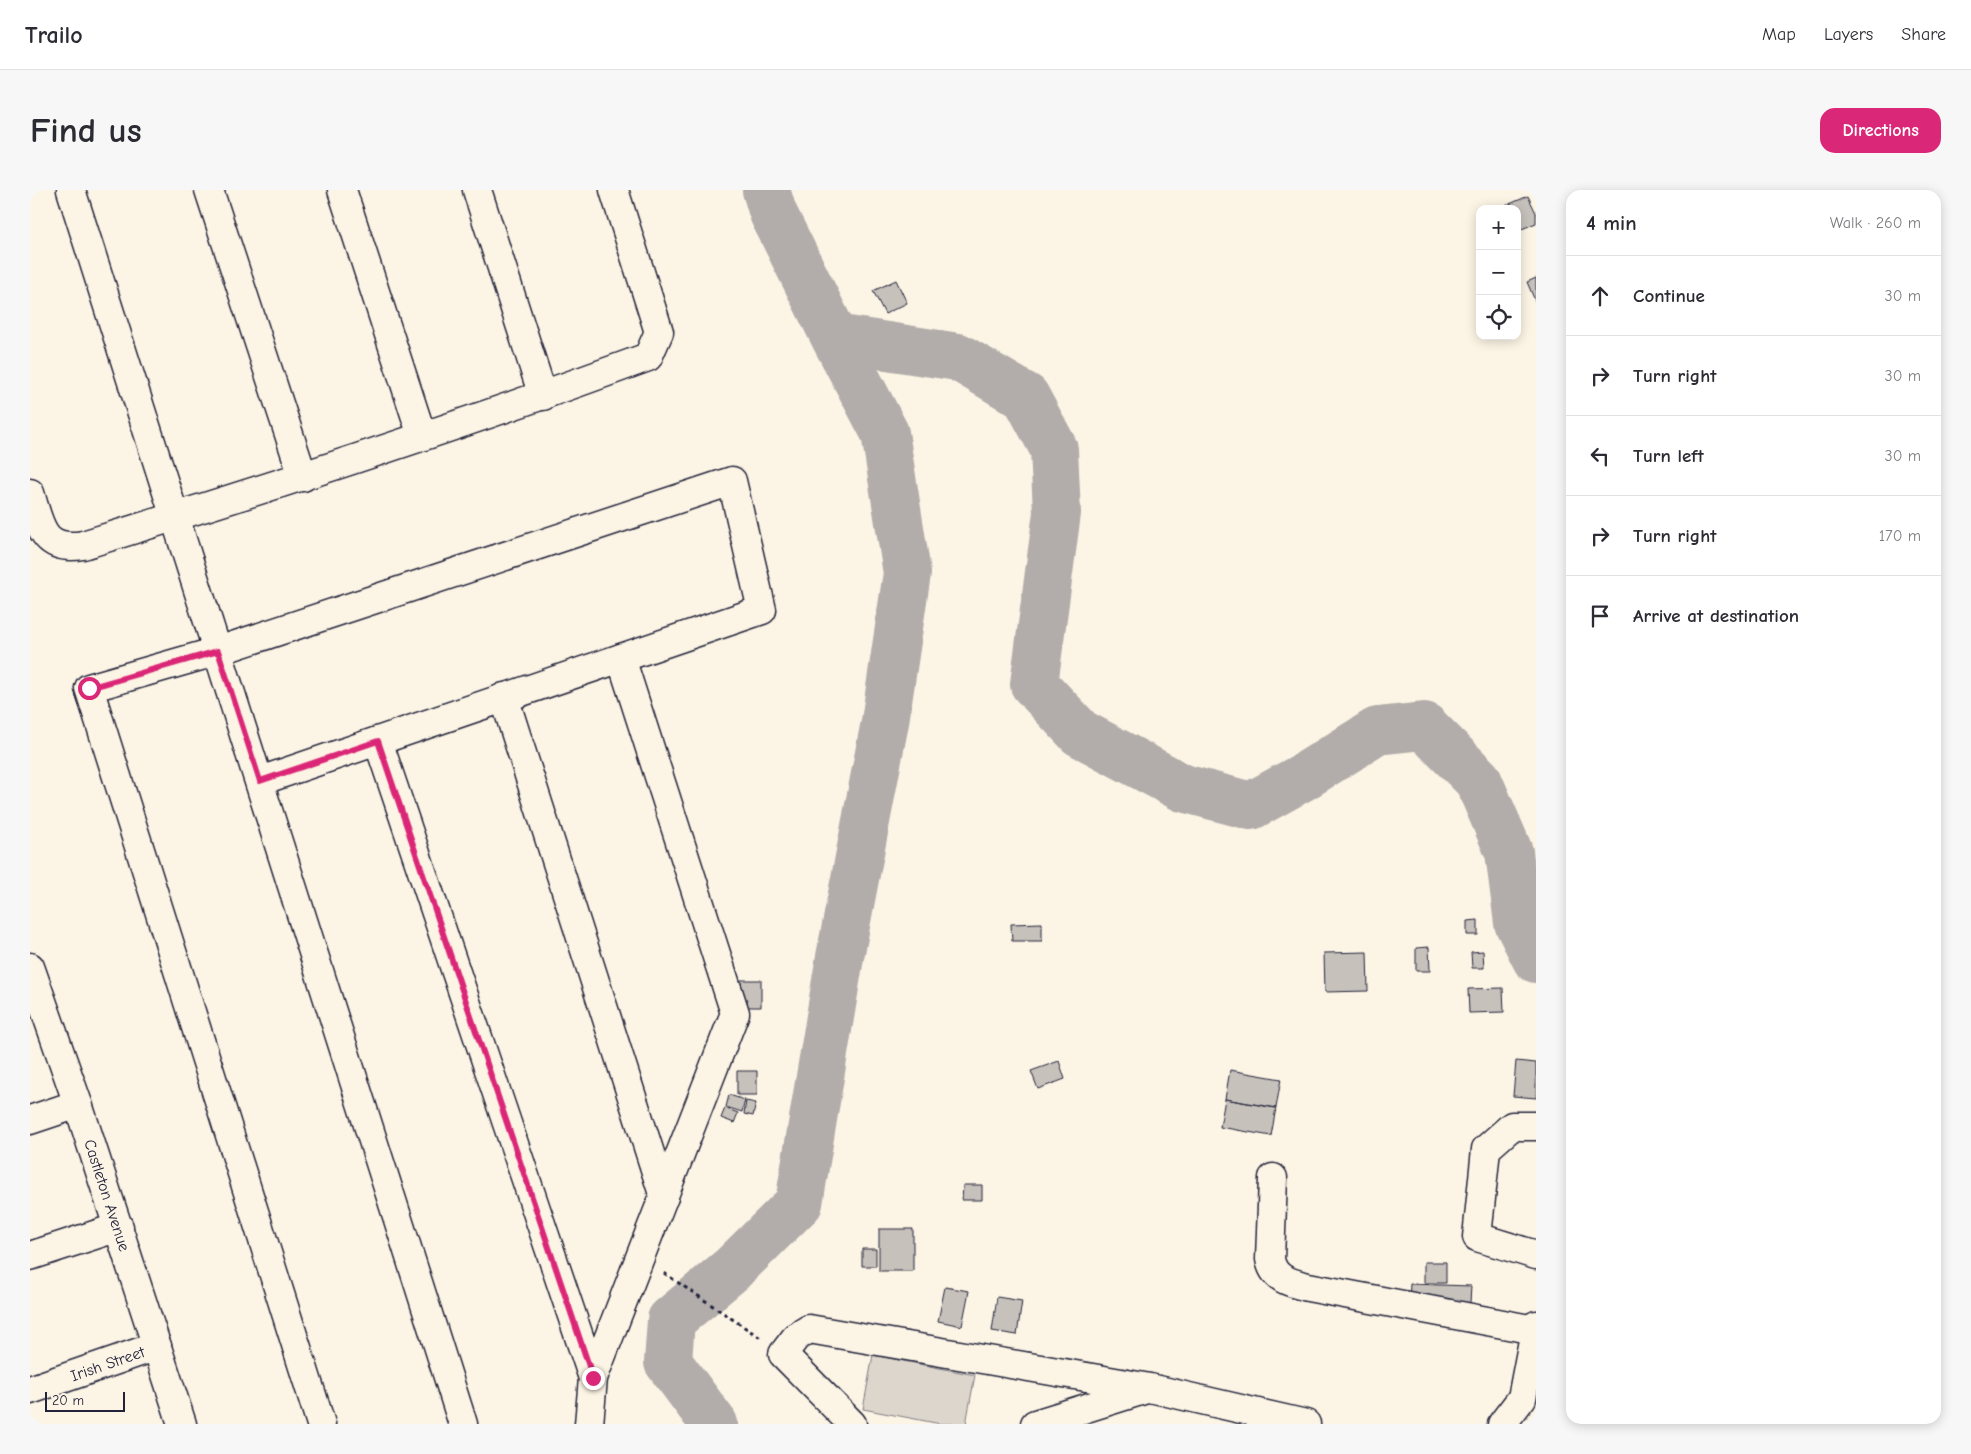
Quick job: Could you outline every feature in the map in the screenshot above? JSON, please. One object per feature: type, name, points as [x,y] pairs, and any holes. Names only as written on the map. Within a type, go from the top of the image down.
[{"type":"street","points":[[71,190],[463,1424]]},
{"type":"street","points":[[209,190],[303,477]]},
{"type":"street","points":[[342,190],[422,436]]},
{"type":"street","points":[[477,190],[542,396]]},
{"type":"street","points":[[30,493],[47,539],[71,548],[303,477],[542,396],[648,357],[659,332],[614,190]]},
{"type":"street","points":[[260,781],[762,610],[732,481],[218,651],[89,688],[321,1424]]},
{"type":"street","points":[[589,1424],[593,1378],[735,1013],[620,658]]},
{"type":"street","points":[[504,698],[664,1197]]},
{"type":"street","points":[[378,741],[593,1378]]},
{"type":"street","name":"Castleton Avenue","points":[[31,974],[78,1104],[182,1424]]},
{"type":"street","points":[[30,1120],[78,1104]]},
{"type":"street","points":[[1536,1126],[1512,1126],[1486,1148],[1477,1237],[1536,1254]]},
{"type":"street","points":[[1273,1178],[1270,1259],[1272,1270],[1284,1280],[1308,1288],[1535,1327],[1522,1398],[1502,1424]]},
{"type":"street","points":[[30,1256],[119,1227]]},
{"type":"street","points":[[852,1424],[783,1354],[796,1337],[809,1329],[1150,1388],[1306,1424]]},
{"type":"street","name":"Irish Street","points":[[30,1390],[157,1346]]},
{"type":"street","points":[[1035,1424],[1150,1388]]},
{"type":"path","points":[[682,1284],[752,1332]]},
{"type":"shaded area","points":[[873,1355],[975,1375],[966,1424],[941,1424],[863,1409]]},
{"type":"building","points":[[1528,196],[1536,213],[1536,223],[1521,229],[1521,205],[1507,205]]},
{"type":"building","points":[[1536,278],[1536,303],[1527,282]]},
{"type":"building","points":[[896,280],[907,303],[885,314],[873,291]]},
{"type":"building","points":[[1478,920],[1478,935],[1467,935],[1467,921]]},
{"type":"building","points":[[1042,923],[1042,941],[1012,941],[1011,924]]},
{"type":"building","points":[[1429,947],[1430,971],[1416,971],[1416,948]]},
{"type":"building","points":[[1483,951],[1484,968],[1472,968],[1471,952]]},
{"type":"building","points":[[1367,952],[1368,991],[1325,992],[1324,953]]},
{"type":"building","points":[[741,980],[761,980],[761,1007],[741,1007]]},
{"type":"building","points":[[1503,988],[1504,1012],[1469,1013],[1468,989]]},
{"type":"building","points":[[1059,1061],[1065,1079],[1038,1089],[1031,1071]]},
{"type":"building","points":[[1516,1061],[1536,1063],[1536,1098],[1513,1096]]},
{"type":"building","points":[[1230,1070],[1281,1079],[1276,1108],[1225,1099]]},
{"type":"building","points":[[737,1071],[757,1071],[757,1095],[737,1095]]},
{"type":"building","points":[[729,1095],[745,1100],[742,1112],[726,1107]]},
{"type":"building","points":[[1225,1099],[1276,1108],[1271,1136],[1220,1127]]},
{"type":"building","points":[[746,1101],[756,1103],[753,1116],[744,1114]]},
{"type":"building","points":[[725,1108],[738,1113],[734,1123],[721,1118]]},
{"type":"building","points":[[963,1185],[982,1185],[982,1200],[962,1200]]},
{"type":"building","points":[[879,1229],[913,1229],[913,1271],[879,1271]]},
{"type":"building","points":[[862,1249],[876,1249],[876,1266],[862,1266]]},
{"type":"building","points":[[1424,1262],[1446,1262],[1446,1283],[1424,1283]]},
{"type":"building","points":[[1410,1284],[1471,1286],[1470,1303],[1409,1301]]},
{"type":"building","points":[[945,1287],[969,1291],[962,1326],[938,1321]]},
{"type":"building","points":[[997,1297],[1022,1301],[1017,1335],[992,1331]]},
{"type":"waterway","points":[[714,1424],[668,1362],[671,1320],[732,1269],[799,1203],[840,957],[885,722],[907,573],[885,433],[773,213],[766,190]]},
{"type":"waterway","points":[[835,338],[958,357],[1026,397],[1054,449],[1057,513],[1034,684],[1080,733],[1183,788],[1251,806],[1305,776],[1377,731],[1424,726],[1478,780],[1509,852],[1518,923],[1536,959]]},
{"type":"route","points":[[89,688],[218,651],[260,781],[378,741],[593,1378]]}]
